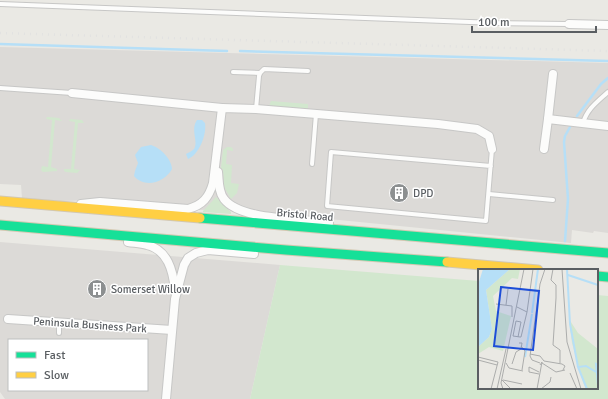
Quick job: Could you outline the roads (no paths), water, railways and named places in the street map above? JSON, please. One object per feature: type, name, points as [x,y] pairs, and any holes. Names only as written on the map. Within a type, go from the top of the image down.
[{"type":"main road","name":"Bristol Road","points":[[0,201],[608,253]]},
{"type":"main road","points":[[0,225],[527,269]]},
{"type":"main road","points":[[598,276],[608,277]]},
{"type":"street","points":[[569,24],[608,25]]},
{"type":"street","points":[[544,148],[553,74]]},
{"type":"street","points":[[72,93],[222,108],[256,109],[438,124],[477,129],[489,136],[492,149]]},
{"type":"street","points":[[59,207],[100,202],[188,209],[196,207],[204,202],[210,192],[217,161],[222,108]]},
{"type":"street","points":[[548,119],[608,126]]},
{"type":"street","points":[[217,161],[219,187],[223,198],[233,207],[245,213],[278,218],[315,221],[389,234]]},
{"type":"street","points":[[82,232],[105,239],[148,245],[165,257],[170,266],[174,276],[175,299],[166,399]]},
{"type":"street","points":[[175,299],[184,265],[188,258],[196,254],[208,250],[261,254],[286,250]]},
{"type":"street","name":"Peninsula Business Park","points":[[8,319],[59,323],[142,325],[172,330]]},
{"type":"lane","points":[[0,4],[496,23],[569,24]]},
{"type":"lane","points":[[233,72],[260,73],[266,69],[308,71]]},
{"type":"lane","points":[[256,109],[260,73]]},
{"type":"lane","points":[[0,88],[72,93]]},
{"type":"lane","points":[[583,123],[585,116],[592,106],[608,92]]},
{"type":"lane","points":[[312,164],[316,114]]},
{"type":"lane","points":[[491,166],[331,152],[327,206],[486,221],[491,166],[492,149]]},
{"type":"lane","points":[[488,194],[553,200]]},
{"type":"lane","points":[[59,323],[59,333]]},
{"type":"water","points":[[197,120],[202,120],[205,123],[205,133],[199,149],[192,157],[188,159],[186,154],[194,149],[196,143],[194,128]]},
{"type":"water","points":[[151,145],[165,155],[172,166],[172,169],[165,177],[149,183],[139,180],[134,176],[138,163],[135,155],[141,147]]},
{"type":"waterway","points":[[0,44],[227,51]]},
{"type":"waterway","points":[[240,51],[608,61]]},
{"type":"waterway","points":[[577,116],[601,84],[608,78]]},
{"type":"waterway","points":[[565,241],[568,199],[564,142],[565,136],[570,127]]},
{"type":"railway","points":[[0,33],[608,51]]},
{"type":"place","name":"DPD","points":[[399,193]]},
{"type":"place","name":"Somerset Willow","points":[[97,289]]}]
